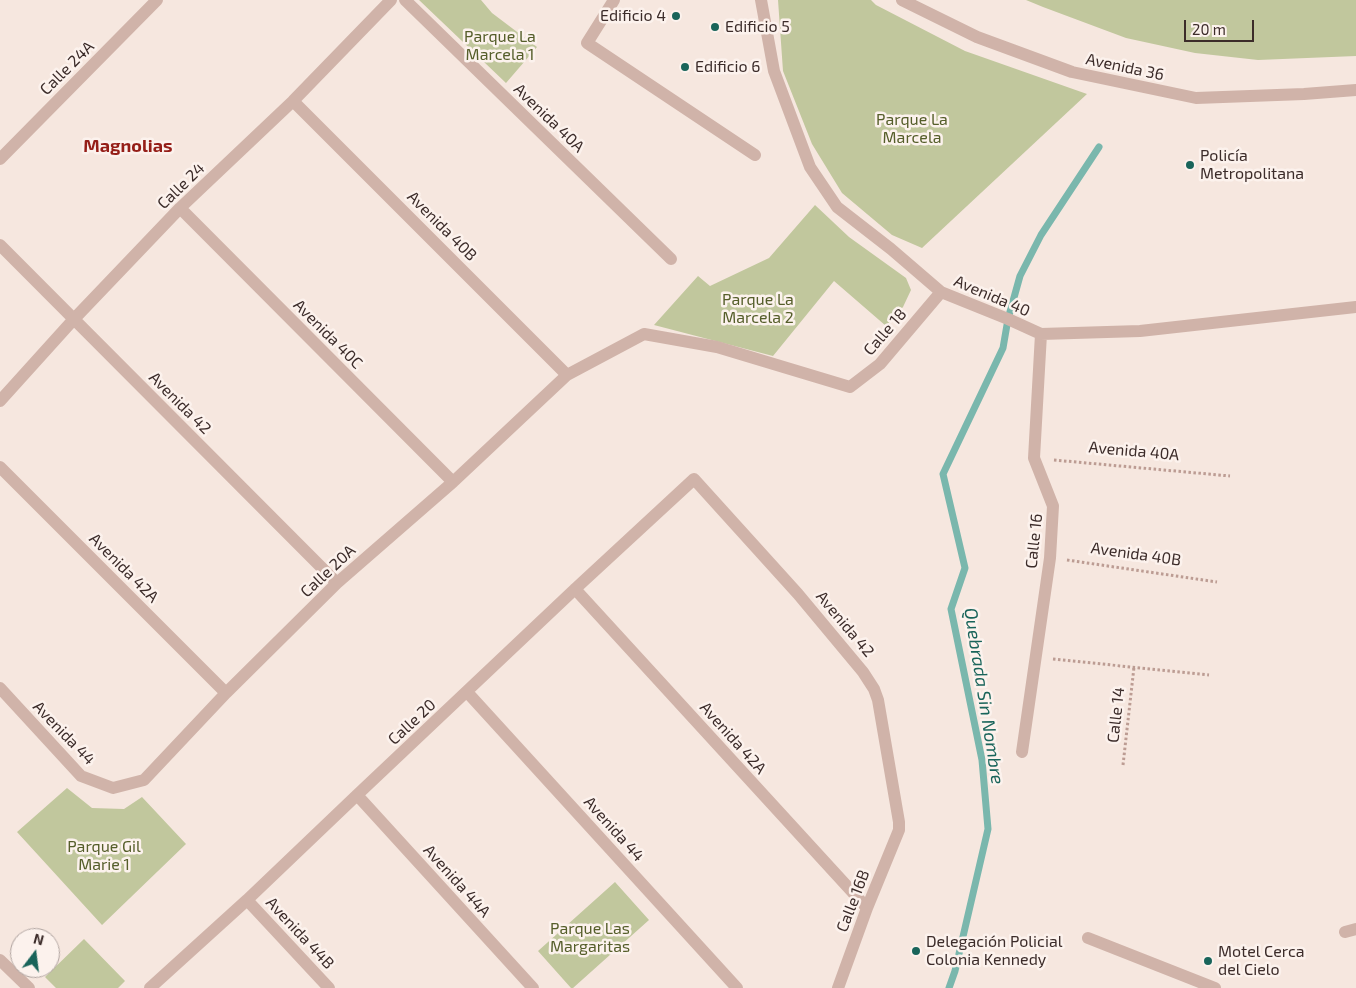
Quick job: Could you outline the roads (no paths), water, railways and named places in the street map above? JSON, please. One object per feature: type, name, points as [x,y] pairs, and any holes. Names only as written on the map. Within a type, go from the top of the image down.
[{"type":"street","name":"Calle 24A","points":[[0,159],[157,0]]},
{"type":"street","name":"Calle 24","points":[[0,401],[74,319],[180,208],[293,101],[391,0]]},
{"type":"street","name":"Avenida 40A","points":[[405,0],[671,259]]},
{"type":"street","points":[[614,0],[587,43],[755,155]]},
{"type":"street","name":"Avenida 40","points":[[761,0],[774,70],[810,167],[837,207],[891,249],[941,292],[1041,334],[1140,331],[1356,307]]},
{"type":"street","name":"Avenida 36","points":[[902,0],[976,37],[1072,72],[1196,98],[1356,90]]},
{"type":"street","name":"Avenida 40B","points":[[293,101],[567,374]]},
{"type":"street","name":"Avenida 40C","points":[[180,208],[453,482]]},
{"type":"street","name":"Avenida 42","points":[[0,245],[337,583]]},
{"type":"street","name":"Calle 18","points":[[567,374],[644,334],[717,347],[850,387],[880,364],[941,292]]},
{"type":"street","name":"Calle 16","points":[[1022,752],[1034,658],[1050,558],[1053,506],[1034,458],[1041,334]]},
{"type":"street","name":"Calle 20A","points":[[113,788],[144,780],[226,693],[337,583],[453,482],[567,374]]},
{"type":"street","name":"Avenida 42A","points":[[0,467],[226,693]]},
{"type":"street","name":"Avenida 42","points":[[694,479],[798,594],[869,680],[881,711],[899,826]]},
{"type":"street","name":"Calle 20","points":[[150,988],[247,900],[575,589],[694,479]]},
{"type":"street","name":"Avenida 42A","points":[[575,589],[867,908]]},
{"type":"street","name":"Avenida 44","points":[[0,688],[81,776],[113,788]]},
{"type":"street","name":"Avenida 44","points":[[467,692],[737,988]]},
{"type":"street","name":"Avenida 44A","points":[[357,795],[533,988]]},
{"type":"street","name":"Calle 16B","points":[[838,988],[899,826]]},
{"type":"street","name":"Avenida 44B","points":[[247,900],[328,988]]},
{"type":"street","points":[[1088,938],[1215,988]]},
{"type":"street","points":[[0,960],[29,988]]},
{"type":"waterway","name":"Quebrada Sin Nombre","points":[[949,988],[955,971],[988,829],[982,760],[951,609],[965,568],[943,474],[1003,348],[1008,319],[1020,276],[1041,235],[1099,147]]},
{"type":"place","name":"Edificio 4","points":[[676,16]]},
{"type":"place","name":"Edificio 5","points":[[715,27]]},
{"type":"place","name":"Edificio 6","points":[[685,67]]},
{"type":"place","name":"Policía Metropolitana","points":[[1190,165]]},
{"type":"place","name":"Delegación Policial Colonia Kennedy","points":[[916,951]]},
{"type":"place","name":"Motel Cerca del Cielo","points":[[1208,961]]},
{"type":"district","name":"Magnolias","points":[[128,146]]},
{"type":"park label","name":"Parque La Marcela 1","points":[[500,46]]},
{"type":"park label","name":"Parque La Marcela","points":[[912,129]]},
{"type":"park label","name":"Parque La Marcela 2","points":[[758,309]]},
{"type":"park label","name":"Parque Gil Marie 1","points":[[104,856]]},
{"type":"park label","name":"Parque Las Margaritas","points":[[590,938]]}]
